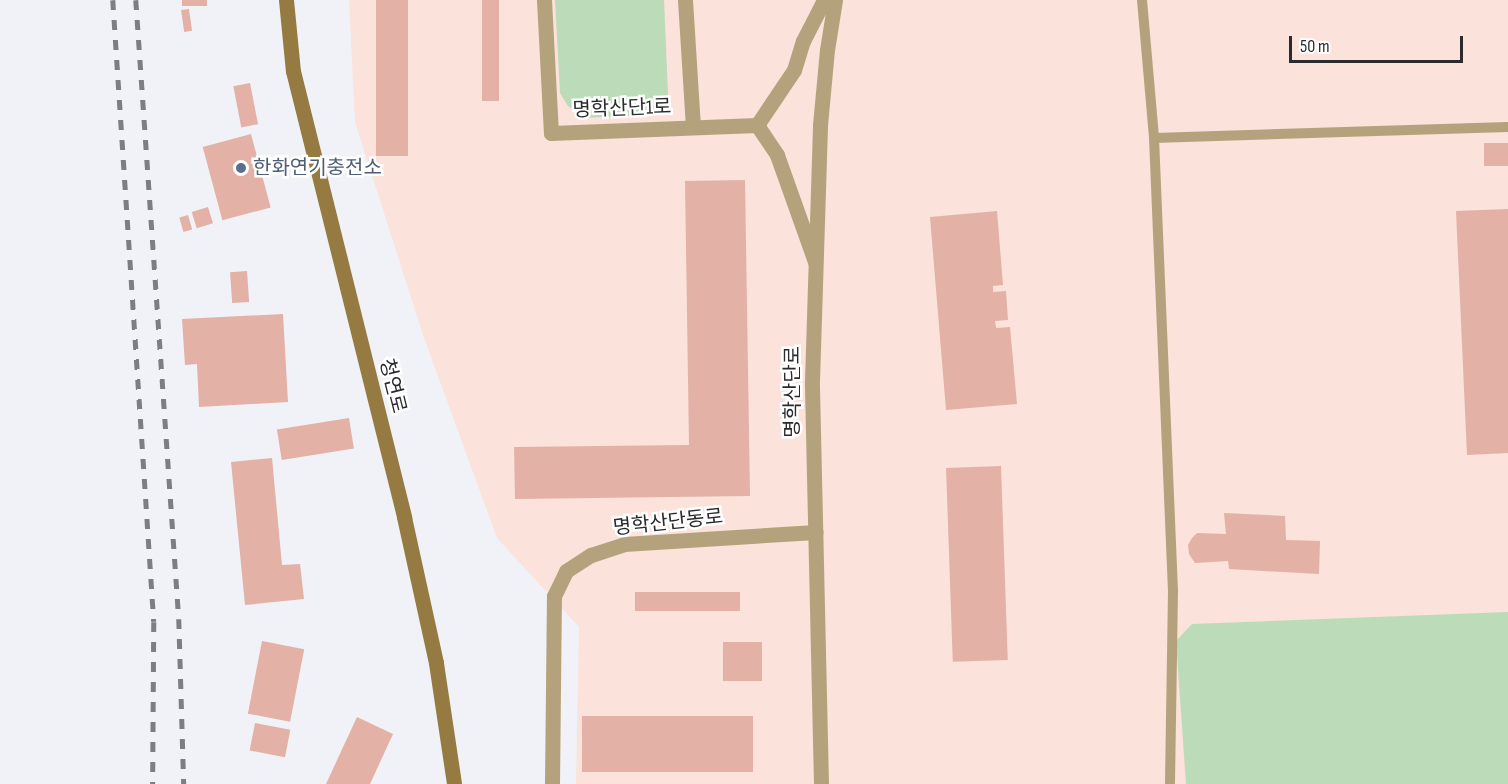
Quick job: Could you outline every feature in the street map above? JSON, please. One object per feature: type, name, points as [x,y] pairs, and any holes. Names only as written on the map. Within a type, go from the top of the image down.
[{"type":"main road","name":"청연로","points":[[286,0],[293,71],[404,517],[436,663],[454,784]]},
{"type":"street","name":"명학산단1로","points":[[544,0],[551,133],[757,125]]},
{"type":"street","points":[[685,0],[693,127]]},
{"type":"street","points":[[815,262],[777,155],[757,125],[794,70],[803,41],[824,0]]},
{"type":"street","name":"명학산단로","points":[[821,784],[812,381],[820,125],[827,50],[835,0]]},
{"type":"street","name":"명학산단동로","points":[[552,784],[554,596],[566,572],[591,555],[624,544],[816,532]]},
{"type":"lane","points":[[1142,0],[1154,138],[1173,591],[1170,784]]},
{"type":"lane","points":[[1154,138],[1508,127]]},
{"type":"shaded area","points":[[349,0],[1508,0],[1508,784],[576,784],[579,627],[497,538],[423,335],[355,122]]},
{"type":"green space","points":[[555,0],[664,0],[668,95],[659,106],[646,115],[584,118],[568,106],[560,93]]},
{"type":"green space","points":[[1508,612],[1508,784],[1186,784],[1176,641],[1192,624]]},
{"type":"building","points":[[182,0],[207,0],[207,6],[182,6]]},
{"type":"building","points":[[376,0],[408,0],[408,156],[376,156]]},
{"type":"building","points":[[482,0],[499,0],[499,101],[482,101]]},
{"type":"building","points":[[189,9],[192,31],[184,32],[181,10]]},
{"type":"building","points":[[250,83],[258,124],[241,127],[233,86]]},
{"type":"building","points":[[251,134],[271,207],[222,220],[203,147]]},
{"type":"building","points":[[1484,143],[1508,143],[1508,166],[1484,166]]},
{"type":"building","points":[[745,180],[750,496],[515,499],[514,447],[689,445],[685,181]]},
{"type":"building","points":[[208,207],[213,223],[197,228],[192,212]]},
{"type":"building","points":[[1508,209],[1508,453],[1467,455],[1456,211]]},
{"type":"building","points":[[997,211],[1003,285],[993,286],[993,292],[1006,291],[1008,320],[995,321],[996,328],[1010,327],[1017,404],[946,410],[930,217]]},
{"type":"building","points":[[188,215],[192,229],[183,232],[179,217]]},
{"type":"building","points":[[247,271],[249,302],[232,303],[230,272]]},
{"type":"building","points":[[283,314],[288,402],[199,407],[197,364],[185,365],[182,319]]},
{"type":"building","points":[[349,418],[354,449],[282,460],[277,429]]},
{"type":"building","points":[[272,458],[282,565],[300,564],[304,599],[245,605],[231,462]]},
{"type":"building","points":[[1001,466],[1008,660],[953,662],[946,468]]},
{"type":"building","points":[[1224,513],[1285,516],[1286,540],[1320,541],[1319,574],[1229,569],[1228,561],[1195,563],[1189,554],[1188,545],[1192,538],[1197,533],[1226,534]]},
{"type":"building","points":[[635,592],[740,592],[740,611],[635,611]]},
{"type":"building","points":[[262,641],[304,649],[290,722],[248,714]]},
{"type":"building","points":[[723,642],[762,642],[762,681],[723,681]]},
{"type":"building","points":[[582,716],[753,716],[753,772],[582,772]]},
{"type":"building","points":[[357,717],[393,734],[370,784],[326,784]]},
{"type":"building","points":[[255,723],[290,730],[285,757],[250,750]]},
{"type":"railway","points":[[113,0],[154,622],[153,784]]},
{"type":"railway","points":[[136,0],[179,619],[184,784]]},
{"type":"place","name":"한화연기충전소","points":[[241,168]]}]
